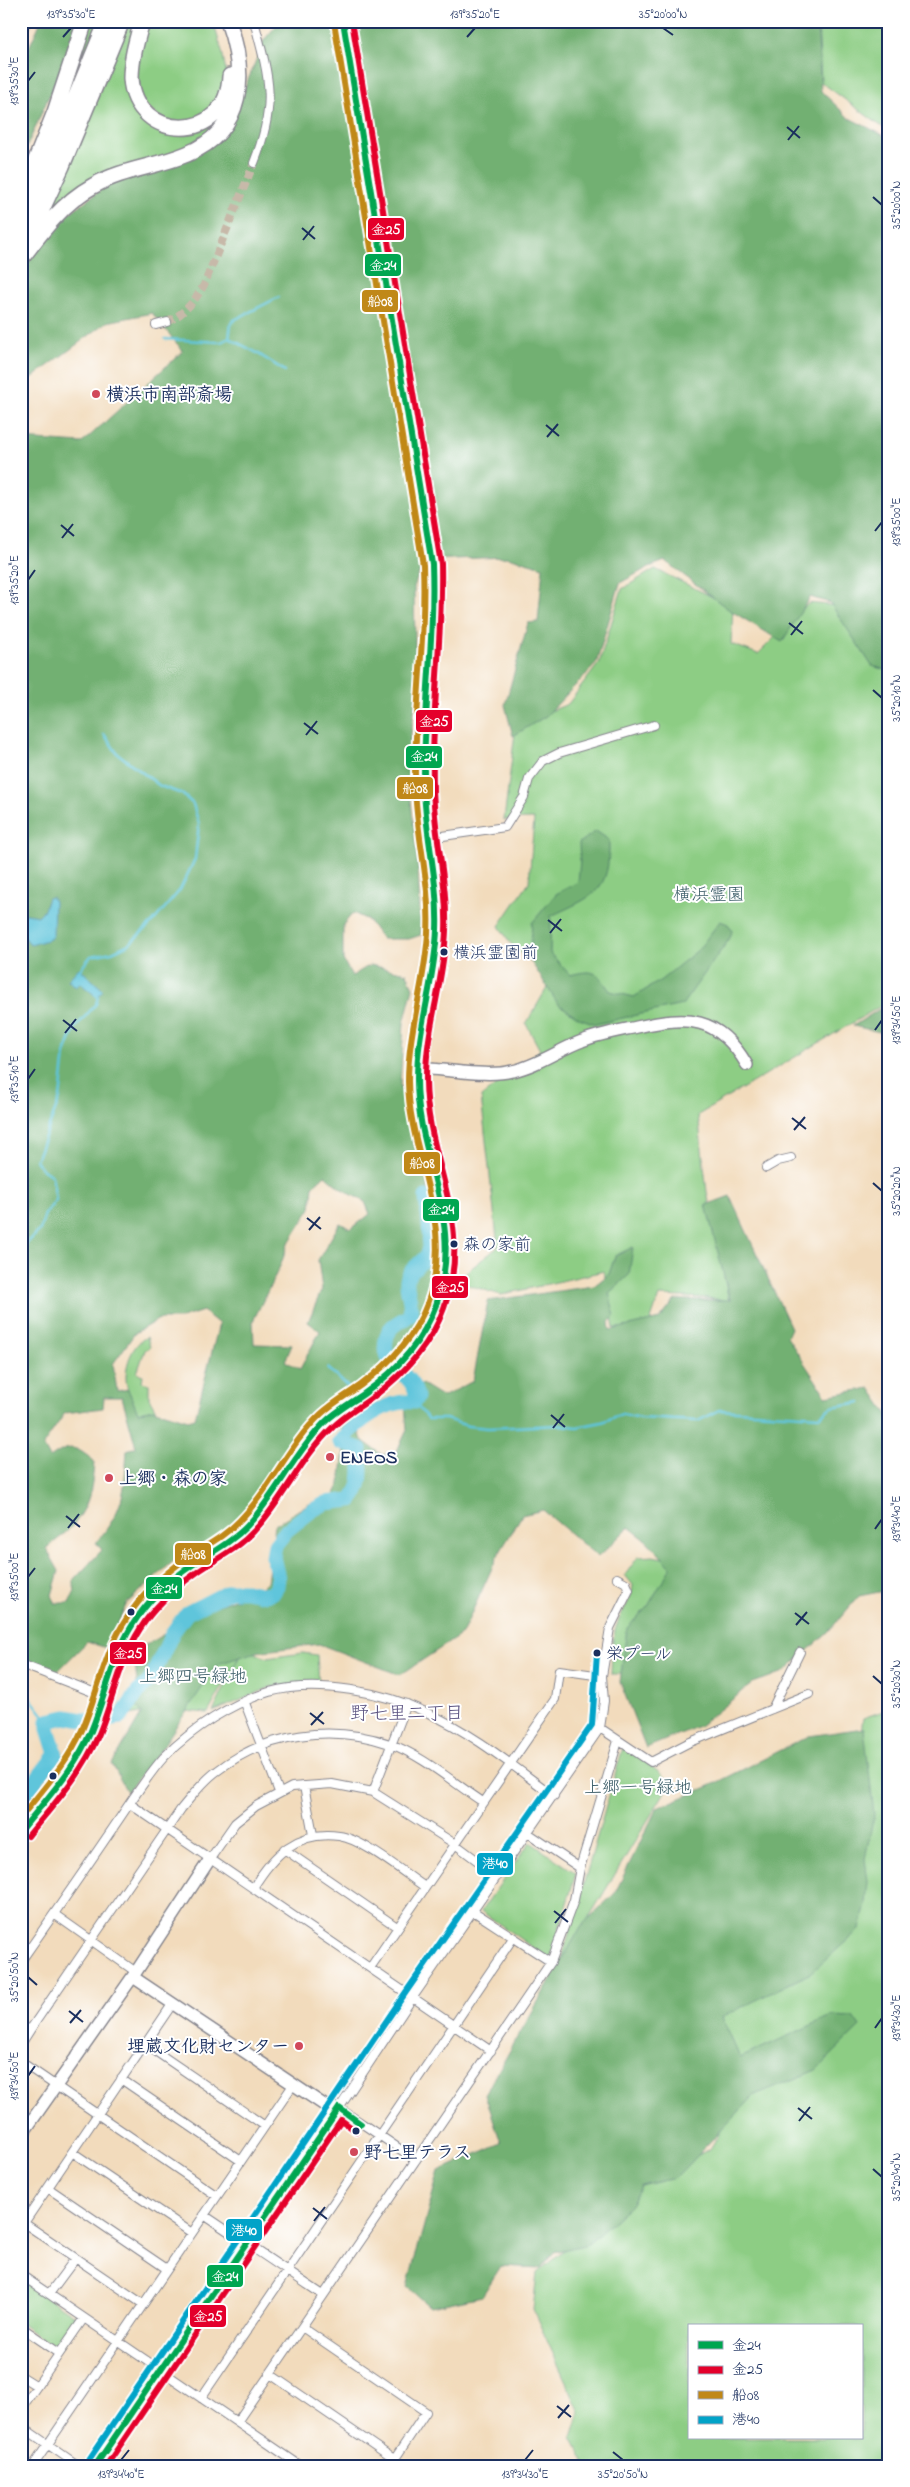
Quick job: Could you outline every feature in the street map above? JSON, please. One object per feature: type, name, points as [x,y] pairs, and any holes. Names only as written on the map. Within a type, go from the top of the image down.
[{"type":"highway","points":[[21,197],[55,112],[85,21]]},
{"type":"highway","points":[[21,222],[44,174],[107,21]]},
{"type":"highway","points":[[21,253],[62,166],[122,21]]},
{"type":"highway","points":[[142,21],[132,63],[131,79],[135,95],[143,109],[153,119],[163,125],[179,129],[202,124],[222,107],[227,98],[230,88],[229,61],[219,21]]},
{"type":"highway","points":[[21,259],[48,223],[90,187],[116,174],[187,154],[213,138],[223,127],[231,116],[238,100],[238,60],[228,21]]},
{"type":"main road","points":[[21,1831],[32,1811],[82,1749],[92,1728],[111,1669],[124,1638],[152,1599],[174,1578],[221,1548],[245,1528],[261,1509],[312,1437],[326,1421],[401,1363],[426,1327],[438,1301],[444,1279],[447,1246],[441,1193],[418,1101],[418,1066],[423,1012],[434,964],[437,930],[436,890],[424,787],[434,627],[432,564]]},
{"type":"street","points":[[254,21],[268,77],[270,98],[269,117],[254,163]]},
{"type":"street","points":[[156,325],[167,322]]},
{"type":"street","points":[[429,838],[505,827],[524,797],[530,779],[543,761],[559,753],[654,725]]},
{"type":"street","points":[[418,1066],[429,1069],[512,1072],[590,1038],[682,1020],[698,1022],[718,1031],[733,1043],[747,1064]]},
{"type":"street","points":[[766,1168],[778,1161],[791,1158]]},
{"type":"street","points":[[95,2466],[413,1997],[600,1728],[604,1701],[602,1676],[612,1621],[629,1590],[626,1583],[617,1578]]},
{"type":"street","points":[[772,1708],[800,1652]]},
{"type":"street","points":[[21,1664],[101,1700]]},
{"type":"street","points":[[370,1968],[555,1699],[559,1670],[602,1676]]},
{"type":"street","points":[[21,1961],[163,1759],[195,1730],[270,1692],[331,1688],[373,1693],[407,1704],[456,1729],[554,1796]]},
{"type":"street","points":[[600,1728],[651,1762],[688,1743],[809,1694]]},
{"type":"street","points":[[245,1703],[279,1792]]},
{"type":"street","points":[[373,1792],[407,1704]]},
{"type":"street","points":[[21,2044],[200,1786],[216,1771],[236,1757],[262,1745],[300,1735],[348,1734],[390,1744],[409,1752],[483,1802]]},
{"type":"street","points":[[237,2422],[551,1962],[574,1900],[580,1868],[618,1741]]},
{"type":"street","points":[[21,2136],[134,1974],[235,1823],[256,1806],[279,1792],[304,1786],[332,1784],[373,1792],[455,1844],[498,1876]]},
{"type":"street","points":[[304,1786],[313,1836]]},
{"type":"street","points":[[21,1802],[32,1811]]},
{"type":"street","points":[[130,1804],[491,2051]]},
{"type":"street","points":[[528,1833],[580,1868]]},
{"type":"street","points":[[253,1888],[266,1866],[284,1849],[313,1836],[340,1836],[360,1845],[426,1887]]},
{"type":"street","points":[[284,1849],[397,1928]]},
{"type":"street","points":[[473,1911],[551,1962]]},
{"type":"street","points":[[54,1914],[173,2003],[293,2085],[380,2135],[416,2160]]},
{"type":"street","points":[[202,2398],[513,1938]]},
{"type":"street","points":[[143,2304],[22,2222],[48,2188],[173,2003]]},
{"type":"street","points":[[21,2025],[30,2030]]},
{"type":"street","points":[[145,2044],[265,2126]]},
{"type":"street","points":[[21,2062],[217,2196]]},
{"type":"street","points":[[121,2079],[241,2161]]},
{"type":"street","points":[[33,2466],[293,2085]]},
{"type":"street","points":[[72,2152],[192,2233]]},
{"type":"street","points":[[48,2188],[167,2269]]},
{"type":"street","points":[[204,2215],[323,2295]]},
{"type":"street","points":[[49,2294],[75,2259]]},
{"type":"street","points":[[21,2275],[301,2466]]},
{"type":"street","points":[[21,2409],[84,2318]]},
{"type":"street","points":[[21,2327],[59,2353]]},
{"type":"street","points":[[270,2374],[392,2462],[426,2412],[302,2327]]},
{"type":"street","points":[[21,2376],[37,2386]]},
{"type":"street","points":[[21,2426],[79,2466]]},
{"type":"green space","points":[[21,21],[33,21],[21,43]]},
{"type":"green space","points":[[41,21],[78,21],[73,41],[21,160],[21,65]]},
{"type":"green space","points":[[91,21],[99,21],[63,109]]},
{"type":"green space","points":[[128,21],[138,21],[127,92],[136,112],[158,130],[184,134],[217,119],[222,124],[210,136],[62,204],[55,201]]},
{"type":"green space","points":[[147,21],[213,21],[227,76],[222,96],[199,121],[172,125],[146,106],[141,97],[138,64]]},
{"type":"green space","name":"上郷四号緑地","points":[[280,21],[817,21],[821,91],[849,118],[889,138],[889,671],[872,666],[830,603],[810,597],[782,642],[728,609],[665,561],[649,567],[620,583],[596,664],[546,716],[513,736],[505,705],[528,623],[538,622],[543,567],[508,557],[424,560],[414,587],[416,699],[407,761],[418,868],[421,935],[409,939],[382,939],[368,920],[353,913],[343,925],[343,960],[352,976],[370,965],[407,973],[413,988],[404,1023],[400,1084],[412,1138],[428,1187],[432,1273],[424,1314],[399,1356],[348,1398],[362,1440],[382,1455],[397,1451],[407,1430],[405,1405],[422,1384],[443,1397],[473,1381],[488,1301],[594,1286],[609,1274],[615,1256],[633,1247],[629,1275],[609,1293],[615,1316],[609,1322],[610,1330],[660,1319],[675,1300],[730,1300],[706,1205],[730,1196],[791,1328],[787,1337],[826,1396],[870,1388],[889,1416],[889,1590],[859,1596],[829,1631],[784,1672],[753,1683],[699,1726],[646,1748],[620,1682],[627,1628],[648,1606],[671,1567],[647,1541],[629,1527],[598,1557],[543,1510],[522,1515],[497,1557],[462,1634],[400,1675],[319,1644],[256,1652],[218,1664],[159,1752],[127,1792],[112,1764],[142,1713],[135,1703],[137,1683],[134,1652],[204,1610],[255,1592],[267,1582],[275,1525],[308,1504],[332,1499],[340,1484],[346,1435],[338,1424],[317,1427],[303,1437],[274,1471],[259,1500],[220,1542],[178,1557],[127,1603],[107,1648],[87,1642],[56,1673],[21,1659],[21,439],[82,443],[183,351],[152,313],[107,322],[21,386],[21,253],[68,214],[106,186],[228,130],[264,40]],"holes":[[[325,1175],[340,1188],[365,1202],[370,1214],[351,1229],[340,1223],[318,1260],[322,1289],[308,1322],[320,1331],[300,1369],[285,1361],[292,1345],[254,1344],[253,1321],[281,1264],[288,1244],[311,1208],[313,1186]],[[203,1311],[219,1324],[195,1418],[188,1420],[152,1409],[138,1413],[128,1389],[117,1391],[113,1364],[135,1333],[159,1319],[179,1319]],[[104,1397],[122,1397],[136,1447],[127,1450],[124,1490],[118,1510],[106,1531],[96,1543],[102,1550],[73,1581],[75,1591],[69,1603],[55,1603],[52,1595],[59,1571],[46,1548],[68,1530],[83,1511],[91,1489],[94,1461],[73,1448],[63,1450],[50,1458],[43,1445],[65,1413],[103,1408]]]},
{"type":"green space","points":[[818,21],[889,21],[889,132],[821,82]]},
{"type":"green space","name":"横浜霊園","points":[[655,569],[733,607],[731,644],[758,654],[809,603],[839,606],[889,638],[889,1001],[698,1115],[707,1192],[729,1301],[659,1296],[648,1328],[614,1328],[604,1271],[501,1295],[455,1281],[498,1247],[481,1097],[540,1050],[526,1024],[551,981],[511,944],[499,926],[529,882],[534,819],[504,820],[516,725],[568,704],[599,663],[622,589]]},
{"type":"green space","points":[[596,831],[609,840],[609,858],[603,882],[589,897],[551,916],[550,953],[570,975],[585,972],[594,973],[610,991],[634,997],[661,980],[698,950],[720,921],[728,924],[732,931],[730,938],[682,1005],[596,1024],[579,1018],[558,1004],[530,960],[532,923],[556,894],[578,882],[579,843]]},
{"type":"green space","points":[[889,1003],[889,1034],[853,1026]]},
{"type":"green space","points":[[147,1337],[150,1347],[145,1350],[137,1373],[143,1375],[142,1382],[149,1384],[149,1398],[156,1410],[152,1409],[137,1413],[126,1380],[127,1365],[137,1345]]},
{"type":"green space","points":[[653,1556],[672,1560],[680,1567],[660,1674],[611,1674],[614,1634],[631,1595],[633,1585],[625,1575],[638,1557]]},
{"type":"green space","name":"上郷四号緑地","points":[[243,1648],[267,1658],[303,1653],[317,1655],[319,1683],[271,1687],[213,1712],[239,1657],[208,1713],[161,1709],[130,1715],[161,1675]]},
{"type":"green space","points":[[889,1709],[889,2466],[587,2466],[572,2437],[580,2412],[533,2310],[537,2273],[625,2197],[668,2169],[710,2149],[752,2078],[722,2048],[717,2022],[853,1786],[863,1718]]},
{"type":"green space","points":[[864,1728],[874,1814],[865,1859],[868,1881],[866,1904],[860,1929],[811,1973],[722,2017],[740,2058],[831,2016],[853,2017],[860,2027],[816,2070],[755,2095],[675,2178],[641,2186],[631,2205],[588,2244],[554,2252],[541,2268],[501,2266],[482,2296],[430,2307],[407,2287],[439,2171],[501,2143],[485,2094],[582,1925],[615,1893],[657,1808],[712,1785],[809,1736]]},
{"type":"green space","name":"上郷一号緑地","points":[[624,1744],[671,1782],[560,1965]]},
{"type":"green space","points":[[530,1842],[576,1873],[550,1960],[481,1911]]},
{"type":"green space","points":[[21,2280],[80,2319],[59,2350],[21,2324]]},
{"type":"water","points":[[52,897],[54,902],[53,935],[50,939],[31,945],[21,933],[21,913],[38,916],[44,910],[48,898]]},
{"type":"water","points":[[79,968],[103,990],[97,997],[80,983],[76,987],[68,980]]},
{"type":"waterway","points":[[229,338],[231,324],[234,320],[279,297]]},
{"type":"waterway","points":[[165,339],[221,342],[229,338],[285,371]]},
{"type":"waterway","points":[[78,972],[91,956],[112,952],[129,944],[152,923],[180,890],[195,859],[199,824],[193,804],[182,794],[160,786],[117,753],[104,734]]},
{"type":"waterway","points":[[21,1257],[26,1244],[40,1230],[45,1214],[56,1200],[52,1176],[42,1169],[36,1160],[60,1098],[65,1053],[75,1028],[96,1004],[98,997],[95,994]]},
{"type":"waterway","points":[[21,1800],[56,1754],[48,1729],[48,1721],[66,1717],[88,1721],[121,1717],[138,1692],[150,1681],[173,1632],[187,1613],[230,1591],[246,1591],[266,1595],[274,1592],[278,1578],[273,1557],[275,1545],[287,1530],[311,1511],[326,1503],[351,1500],[360,1482],[360,1449],[340,1442],[355,1426],[373,1413],[393,1404],[414,1402],[417,1397],[409,1380],[389,1359],[386,1346],[390,1329],[410,1315],[411,1306],[407,1289],[408,1276],[424,1259],[430,1243],[426,1197]]},
{"type":"waterway","points":[[21,1285],[26,1302],[25,1311],[21,1319]]},
{"type":"waterway","points":[[328,1368],[356,1395]]},
{"type":"waterway","points":[[361,1401],[375,1413]]},
{"type":"waterway","points":[[414,1402],[428,1419],[446,1419],[468,1426],[488,1428],[561,1425],[577,1427],[602,1422],[622,1414],[641,1418],[698,1421],[720,1410],[820,1416],[831,1407],[861,1402]]},
{"type":"waterway","points":[[21,1686],[48,1721]]},
{"type":"tunnel","points":[[343,21],[432,564]]},
{"type":"tunnel","points":[[167,322],[179,315],[197,297],[204,285],[254,163]]},
{"type":"transit line","name":"金24","points":[[21,1831],[77,1758],[91,1731],[120,1650],[139,1615],[153,1598],[177,1576],[241,1532],[267,1501],[303,1448],[324,1423],[365,1393],[398,1365],[424,1331],[436,1305],[444,1275],[446,1246],[443,1218],[424,1137],[419,1109],[417,1079],[420,1042],[436,949],[437,930],[436,894],[424,787],[425,731],[432,620],[432,564],[343,21]]},
{"type":"transit line","name":"金25","points":[[28,1836],[66,1789],[84,1763],[98,1736],[121,1668],[133,1642],[146,1621],[165,1598],[180,1585],[234,1549],[248,1537],[265,1519],[311,1451],[333,1427],[395,1379],[415,1358],[438,1322],[444,1308],[452,1277],[454,1248],[452,1220],[428,1111],[426,1081],[428,1044],[442,969],[446,931],[445,895],[433,787],[441,564],[352,21]]},
{"type":"transit line","name":"船08","points":[[21,1817],[54,1775],[76,1742],[88,1716],[113,1645],[119,1631],[133,1609],[154,1585],[170,1571],[233,1527],[261,1495],[309,1426],[321,1414],[361,1385],[391,1359],[416,1328],[427,1304],[435,1275],[437,1246],[434,1219],[410,1110],[408,1081],[411,1044],[424,970],[428,933],[427,896],[415,785],[416,730],[423,620],[423,565],[334,22]]},
{"type":"transit line","name":"港40","points":[[88,2461],[406,1992],[592,1725],[597,1653]]},
{"type":"transit line","name":"金24","points":[[95,2466],[339,2108],[361,2124]]},
{"type":"transit line","name":"金25","points":[[106,2466],[341,2120],[356,2131]]},
{"type":"place","name":"横浜市南部斎場","points":[[96,394]]},
{"type":"place","name":"横浜霊園前","points":[[444,952]]},
{"type":"place","name":"森の家前","points":[[454,1244]]},
{"type":"place","name":"ENEOS","points":[[330,1457]]},
{"type":"place","name":"上郷・森の家","points":[[109,1478]]},
{"type":"place","name":"栄プール","points":[[597,1653]]},
{"type":"place","name":"埋蔵文化財センター","points":[[299,2046]]},
{"type":"place","name":"野七里テラス","points":[[354,2152]]},
{"type":"district","name":"野七里二丁目","points":[[407,1712]]}]
